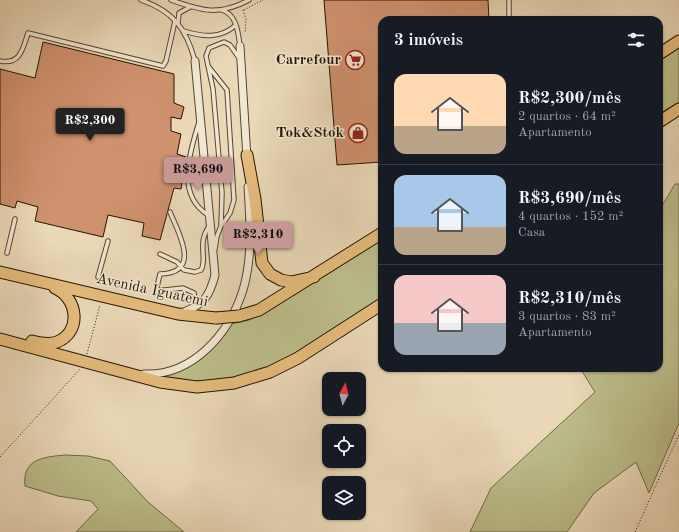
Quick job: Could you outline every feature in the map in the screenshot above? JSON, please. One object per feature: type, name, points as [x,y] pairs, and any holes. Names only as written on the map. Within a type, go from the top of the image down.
[{"type":"main road","points":[[663,51],[679,41]]},
{"type":"main road","points":[[663,119],[679,109]]},
{"type":"main road","points":[[247,155],[255,199],[262,263],[270,274],[281,280],[291,282],[314,277]]},
{"type":"main road","name":"Avenida Iguatemi","points":[[0,272],[178,314],[216,318],[239,316],[259,310],[378,236]]},
{"type":"main road","points":[[0,338],[9,336],[50,343],[57,342],[68,333],[73,325],[74,317],[74,308],[70,299],[62,291],[44,283]]},
{"type":"main road","points":[[0,338],[160,382],[197,386],[234,383],[270,372],[298,358],[378,307]]},
{"type":"street","points":[[122,371],[151,374],[164,372],[179,367],[196,358],[216,340],[236,309],[243,289],[248,266],[250,223],[240,46]]},
{"type":"street","points":[[178,314],[196,307],[204,301],[215,275],[195,61]]},
{"type":"lane","points":[[141,0],[159,7],[177,22],[183,30],[195,61]]},
{"type":"lane","points":[[172,0],[191,7],[209,11],[221,10],[240,5],[249,0]]},
{"type":"lane","points":[[509,0],[509,16]]},
{"type":"lane","points":[[0,61],[6,62],[18,58],[22,52],[28,33],[163,66],[165,64],[179,13],[191,7]]},
{"type":"lane","points":[[221,10],[230,14],[236,25],[240,46]]},
{"type":"lane","points":[[183,30],[200,36],[210,36],[226,32],[236,25]]},
{"type":"lane","points":[[222,226],[222,193],[217,129],[213,89],[206,56],[209,48],[224,42],[235,51],[242,65]]},
{"type":"lane","points":[[208,66],[226,90],[234,200],[230,213],[217,236],[214,257]]},
{"type":"lane","points":[[200,117],[190,151],[188,181],[192,198],[199,209],[210,215]]},
{"type":"lane","points":[[170,212],[185,256],[185,262],[175,272],[160,274],[156,291],[188,289],[194,293],[196,307]]},
{"type":"lane","points":[[7,253],[15,219]]},
{"type":"lane","points":[[160,254],[177,262],[186,271],[197,272],[202,269],[202,245],[206,230],[210,224]]},
{"type":"lane","points":[[98,277],[108,241]]},
{"type":"path","points":[[243,10],[263,0]]},
{"type":"path","points":[[240,5],[246,19],[245,33]]},
{"type":"path","points":[[0,456],[62,387],[76,375],[84,362],[103,296]]},
{"type":"path","points":[[635,532],[679,434]]},
{"type":"green space","points":[[679,45],[679,102],[663,112],[663,56]]},
{"type":"green space","points":[[675,184],[679,184],[679,423],[649,493],[636,462],[594,493],[567,532],[470,532],[491,488],[595,392],[582,372],[663,372],[663,204]]},
{"type":"green space","points":[[378,241],[378,300],[286,359],[271,367],[227,379],[197,381],[165,379],[164,376],[179,370],[231,324],[249,320],[265,313]]},
{"type":"green space","points":[[65,455],[88,456],[110,461],[148,502],[184,532],[76,532],[98,509],[91,501],[58,496],[25,486],[27,470],[36,461],[49,457]]},
{"type":"building","name":"Carrefour","points":[[324,0],[488,0],[489,16],[378,16],[378,162],[337,165]]},
{"type":"building","points":[[43,42],[174,74],[174,103],[184,107],[181,119],[171,117],[171,131],[181,134],[177,154],[186,157],[181,189],[174,188],[160,240],[142,236],[144,223],[108,215],[103,237],[35,221],[38,207],[17,201],[15,208],[0,204],[0,69],[35,78]]},
{"type":"place","name":"Carrefour","points":[[355,60]]},
{"type":"place","name":"Tok&Stok","points":[[358,133]]}]
